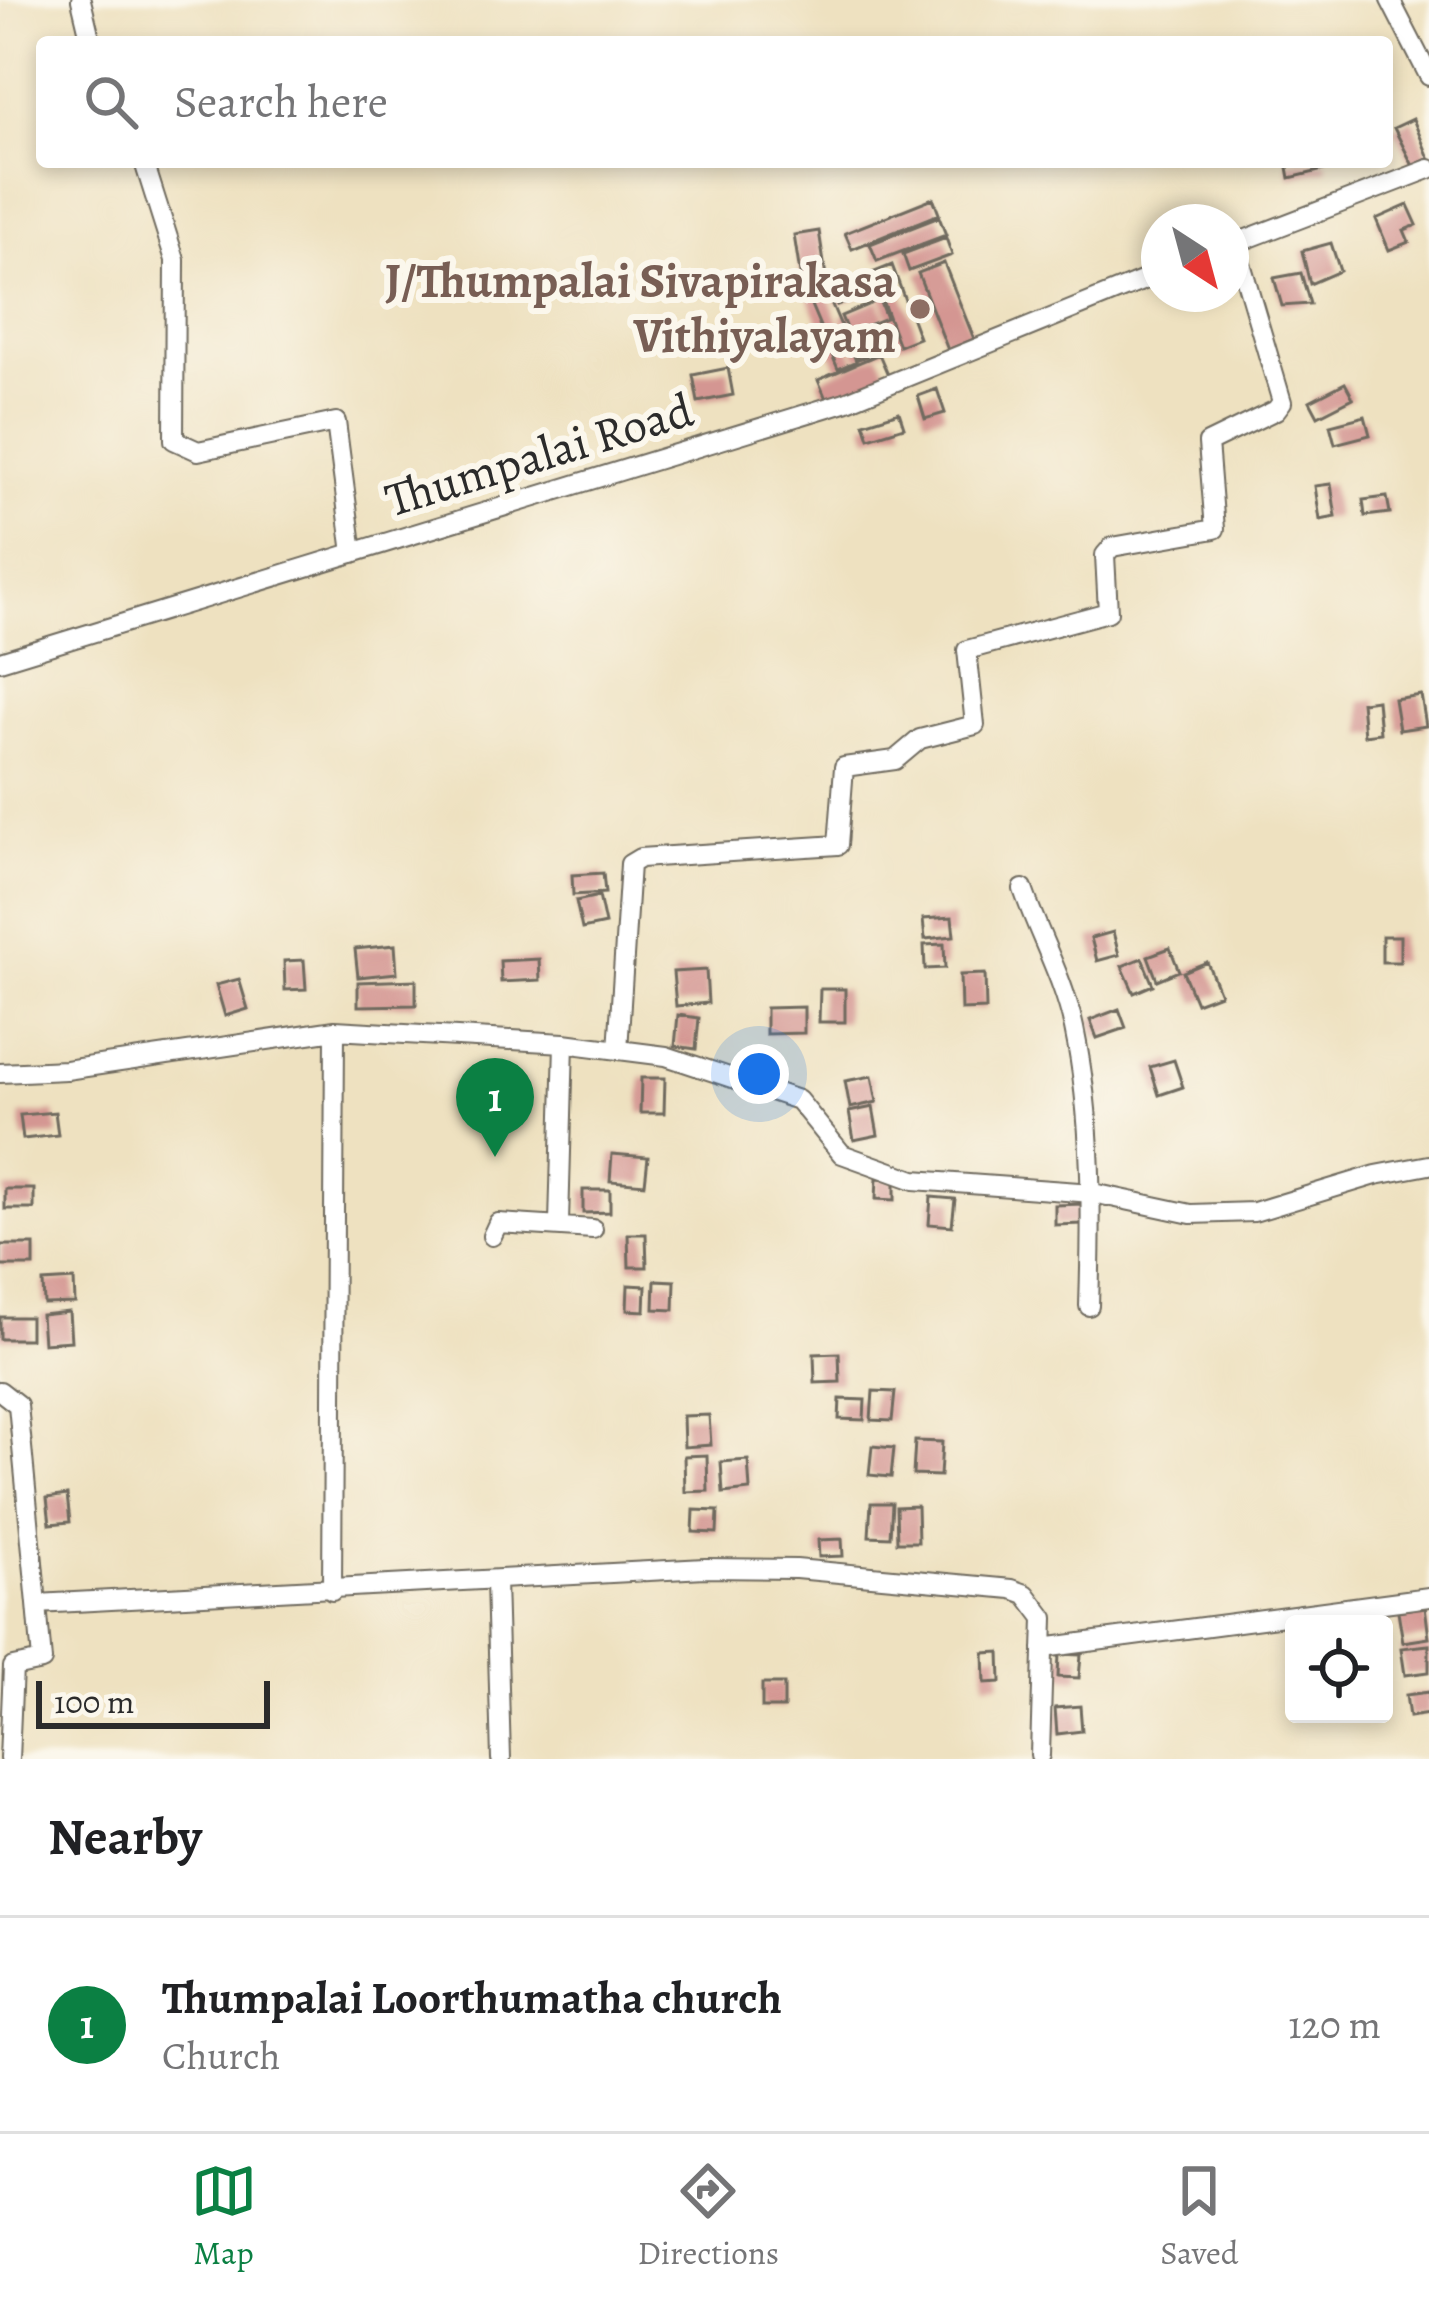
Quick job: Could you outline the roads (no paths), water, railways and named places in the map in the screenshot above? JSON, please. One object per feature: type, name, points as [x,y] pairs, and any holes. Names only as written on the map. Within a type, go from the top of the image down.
[{"type":"street","points":[[81,0],[90,36]]},
{"type":"street","points":[[1390,0],[1429,76]]},
{"type":"street","points":[[146,168],[175,260],[174,440],[198,452],[336,422],[353,553]]},
{"type":"street","points":[[1249,238],[1429,169]]},
{"type":"street","name":"Thumpalai Road","points":[[0,662],[845,402],[1141,281]]},
{"type":"street","points":[[618,1050],[630,864],[640,857],[838,845],[844,767],[895,760],[920,739],[975,725],[967,650],[1108,612],[1105,555],[1112,547],[1215,529],[1208,443],[1276,410],[1282,402],[1249,296]]},
{"type":"street","points":[[1023,889],[1057,969],[1075,1029],[1093,1193],[1089,1306]]},
{"type":"street","points":[[0,1073],[66,1070],[335,1030],[564,1043],[665,1056],[798,1100],[842,1154],[914,1180],[1093,1193],[1190,1214],[1254,1212],[1376,1175],[1429,1166]]},
{"type":"street","points":[[332,1591],[335,1030]]},
{"type":"street","points":[[560,1223],[564,1043]]},
{"type":"street","points":[[492,1236],[498,1223],[560,1223],[593,1229]]},
{"type":"street","points":[[0,1390],[17,1405],[42,1660],[14,1667],[9,1759]]},
{"type":"street","points":[[37,1604],[705,1568],[796,1569],[1012,1589],[1026,1594],[1044,1618],[1040,1755]]},
{"type":"street","points":[[496,1581],[501,1759]]},
{"type":"street","points":[[1043,1648],[1429,1597]]},
{"type":"place","name":"J/Thumpalai Sivapirakasa Vithiyalayam","points":[[920,309]]},
{"type":"place","name":"Thumpalai Loorthumatha church","points":[[495,1157]]}]
